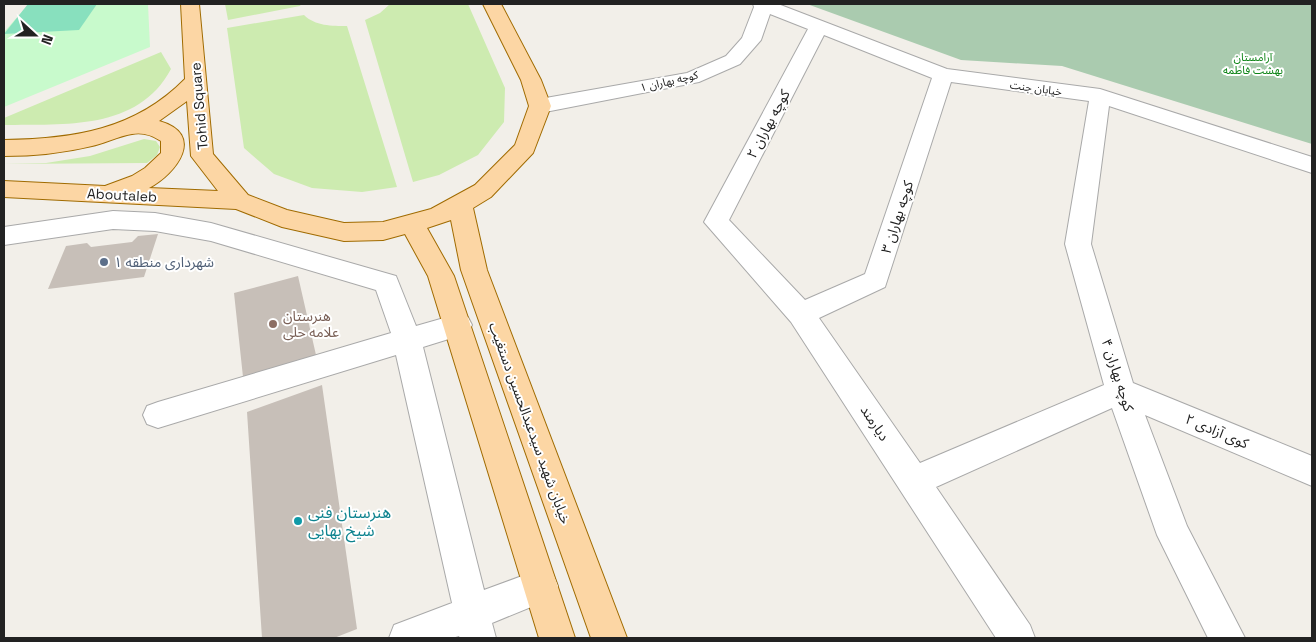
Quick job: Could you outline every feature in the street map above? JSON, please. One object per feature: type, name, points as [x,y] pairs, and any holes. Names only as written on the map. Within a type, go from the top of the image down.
[{"type":"main road","name":"Tohid Square","points":[[190,4],[202,156],[239,201],[282,218],[344,232],[383,231],[439,216],[484,191],[525,148],[540,106]]},
{"type":"main road","points":[[492,4],[531,80],[540,106]]},
{"type":"main road","points":[[4,148],[40,149],[87,141],[131,126],[171,103],[196,80]]},
{"type":"main road","points":[[103,194],[133,186],[158,172],[172,154],[172,138],[156,128],[131,126]]},
{"type":"main road","name":"Aboutaleb","points":[[4,189],[239,201]]},
{"type":"main road","name":"خیابان شهید سیدعبدالحسین دستغیب","points":[[460,205],[474,270],[610,638]]},
{"type":"main road","points":[[412,224],[441,276],[557,638]]},
{"type":"street","name":"کوچه بهاران ۱","points":[[540,106],[692,78],[733,60],[751,40],[763,5]]},
{"type":"street","name":"خیابان جنت","points":[[763,5],[942,75],[1100,96],[1312,165]]},
{"type":"street","name":"کوچه بهاران ۲","points":[[716,222],[820,27]]},
{"type":"street","name":"کوچه بهاران ۳","points":[[801,314],[876,280],[942,75]]},
{"type":"street","name":"کوچه بهاران ۴","points":[[1100,96],[1078,244],[1121,391],[1174,535],[1227,638]]},
{"type":"street","points":[[4,236],[113,220],[154,222],[211,232],[387,283],[407,340],[475,626]]},
{"type":"street","name":"دیارمند","points":[[716,222],[801,314],[1017,638]]},
{"type":"street","points":[[158,415],[458,325]]},
{"type":"street","name":"کوی آزادی ۲","points":[[1121,391],[1312,471]]},
{"type":"street","points":[[914,481],[1121,391]]},
{"type":"street","points":[[407,638],[475,626],[541,586]]},
{"type":"green space","points":[[28,4],[97,4],[79,30],[4,34]]},
{"type":"green space","points":[[29,4],[148,4],[150,47],[4,107],[4,32]]},
{"type":"green space","points":[[225,4],[301,4],[300,6],[228,20]]},
{"type":"green space","points":[[390,4],[468,4],[505,88],[504,122],[478,155],[439,175],[413,182],[365,20],[380,13]]},
{"type":"green space","name":"آرامستان بهشت فاطمه","points":[[807,4],[1312,4],[1312,144],[1062,66],[961,60]]},
{"type":"green space","points":[[304,15],[318,23],[347,26],[397,187],[362,192],[312,188],[274,174],[244,148],[227,28]]},
{"type":"green space","points":[[161,52],[171,69],[157,89],[139,104],[119,114],[98,120],[75,123],[4,125],[4,118]]},
{"type":"green space","points":[[144,139],[156,141],[160,147],[157,155],[147,163],[4,164],[46,163],[90,156]]},
{"type":"building","name":"شهرداری منطقه ۱","points":[[158,234],[144,277],[48,289],[66,246],[87,243],[91,247],[132,242],[138,236]]},
{"type":"building","name":"هنرستان علامه حلی","points":[[298,276],[316,355],[243,377],[234,293]]},
{"type":"building","name":"هنرستان فنی شیخ بهایی","points":[[322,385],[357,629],[334,638],[262,638],[247,412]]},
{"type":"place","name":"شهرداری منطقه ۱","points":[[104,262]]},
{"type":"place","name":"هنرستان علامه حلی","points":[[273,324]]},
{"type":"place","name":"هنرستان فنی شیخ بهایی","points":[[298,521]]}]
